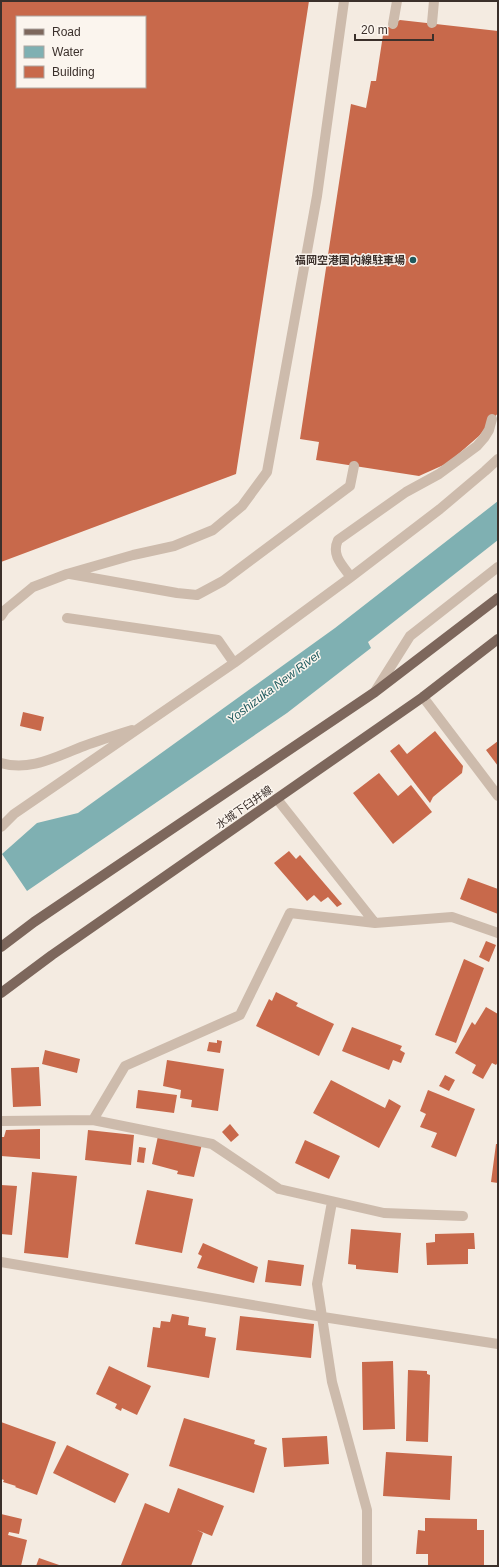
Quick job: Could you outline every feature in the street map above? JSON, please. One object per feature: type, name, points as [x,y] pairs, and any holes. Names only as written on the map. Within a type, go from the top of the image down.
[{"type":"main road","name":"水城下臼井線","points":[[1,947],[34,922],[375,692],[498,598]]},
{"type":"main road","name":"水城下臼井線","points":[[1,993],[52,955],[423,697],[498,639]]},
{"type":"street","points":[[1,616],[5,610],[33,587],[66,574],[133,555],[174,546],[213,530],[242,506],[267,472],[317,196],[344,1]]},
{"type":"street","points":[[393,24],[397,1]]},
{"type":"street","points":[[432,23],[434,1]]},
{"type":"street","points":[[351,577],[338,559],[336,546],[338,540],[406,492],[439,474],[477,446],[489,430],[492,419]]},
{"type":"street","points":[[1,827],[14,814],[234,663],[351,577],[440,508],[498,459]]},
{"type":"street","points":[[66,574],[197,595],[223,581],[350,486],[354,466]]},
{"type":"street","points":[[375,692],[410,636],[498,567]]},
{"type":"street","points":[[67,618],[218,640],[234,663]]},
{"type":"street","points":[[423,697],[498,796]]},
{"type":"street","points":[[1,763],[12,767],[42,763],[85,745],[143,726]]},
{"type":"street","points":[[277,798],[375,923]]},
{"type":"street","points":[[93,1120],[125,1066],[240,1015],[290,914],[375,923],[452,917],[498,933]]},
{"type":"street","points":[[1,1120],[93,1120],[212,1144],[279,1189],[384,1213],[463,1216]]},
{"type":"street","points":[[332,1202],[317,1284],[332,1382],[367,1510],[366,1566]]},
{"type":"street","points":[[1,1262],[323,1317],[498,1344]]},
{"type":"water","name":"Yoshizuka New River","points":[[498,501],[498,540],[368,642],[371,648],[287,713],[27,891],[2,854],[37,823],[78,813],[335,628]]},
{"type":"building","points":[[1,1],[309,1],[236,474],[1,562]]},
{"type":"building","name":"福岡空港国内線駐車場","points":[[400,20],[498,31],[498,413],[479,436],[448,463],[419,476],[316,460],[319,442],[300,439],[351,104],[366,108],[371,81],[376,81],[383,35],[387,28]]},
{"type":"building","points":[[23,712],[44,717],[41,731],[20,726]]},
{"type":"building","points":[[435,731],[463,766],[462,773],[433,797],[430,803],[390,751],[399,744],[407,754]]},
{"type":"building","points":[[498,741],[498,766],[486,750]]},
{"type":"building","points":[[379,773],[398,796],[411,785],[432,812],[393,844],[353,793]]},
{"type":"building","points":[[289,851],[296,859],[300,855],[342,904],[337,907],[328,897],[321,902],[314,895],[307,901],[274,863]]},
{"type":"building","points":[[468,878],[498,889],[498,914],[460,899]]},
{"type":"building","points":[[486,941],[496,945],[489,962],[479,957]]},
{"type":"building","points":[[464,959],[484,968],[456,1043],[435,1035]]},
{"type":"building","points":[[276,992],[298,1003],[296,1006],[334,1024],[319,1056],[256,1026],[269,999],[272,1001]]},
{"type":"building","points":[[486,1007],[498,1014],[498,1062],[496,1065],[492,1063],[483,1079],[472,1073],[476,1065],[455,1053],[472,1022],[475,1025]]},
{"type":"building","points":[[352,1027],[402,1046],[400,1050],[405,1053],[401,1063],[393,1060],[389,1070],[342,1051]]},
{"type":"building","points":[[217,1040],[222,1041],[220,1053],[207,1051],[209,1042],[217,1043]]},
{"type":"building","points":[[45,1050],[80,1059],[77,1073],[42,1064]]},
{"type":"building","points":[[167,1060],[224,1069],[218,1111],[191,1107],[192,1100],[180,1098],[181,1090],[163,1086]]},
{"type":"building","points":[[39,1067],[41,1106],[13,1107],[11,1068]]},
{"type":"building","points":[[445,1075],[455,1080],[449,1091],[439,1086]]},
{"type":"building","points":[[331,1080],[385,1108],[389,1099],[401,1106],[379,1148],[313,1113]]},
{"type":"building","points":[[138,1090],[177,1095],[174,1113],[136,1108]]},
{"type":"building","points":[[428,1090],[475,1109],[456,1157],[431,1147],[437,1133],[420,1127],[426,1114],[420,1111]]},
{"type":"building","points":[[230,1124],[239,1135],[231,1142],[222,1132]]},
{"type":"building","points":[[40,1129],[40,1159],[1,1156],[1,1137],[4,1137],[6,1130]]},
{"type":"building","points":[[88,1130],[134,1135],[131,1165],[85,1160]]},
{"type":"building","points":[[158,1136],[202,1144],[194,1177],[177,1174],[178,1171],[152,1164]]},
{"type":"building","points":[[305,1140],[340,1156],[329,1179],[295,1163]]},
{"type":"building","points":[[496,1144],[498,1144],[498,1183],[491,1182]]},
{"type":"building","points":[[139,1147],[146,1148],[144,1163],[137,1162]]},
{"type":"building","points":[[32,1172],[77,1176],[68,1258],[24,1253]]},
{"type":"building","points":[[1,1185],[17,1186],[12,1235],[1,1234]]},
{"type":"building","points":[[147,1190],[193,1199],[182,1253],[135,1244]]},
{"type":"building","points":[[351,1229],[401,1233],[398,1273],[356,1269],[356,1265],[348,1264]]},
{"type":"building","points":[[474,1233],[475,1249],[468,1249],[468,1264],[427,1265],[426,1243],[435,1242],[435,1234]]},
{"type":"building","points":[[203,1243],[258,1267],[254,1283],[197,1268],[202,1256],[198,1254]]},
{"type":"building","points":[[268,1260],[304,1265],[301,1286],[265,1282]]},
{"type":"building","points":[[172,1314],[189,1317],[188,1325],[206,1328],[205,1336],[216,1338],[209,1378],[147,1367],[153,1327],[160,1328],[161,1321],[170,1322]]},
{"type":"building","points":[[240,1316],[314,1324],[311,1358],[236,1350]]},
{"type":"building","points":[[393,1361],[395,1429],[363,1430],[362,1362]]},
{"type":"building","points":[[109,1366],[151,1386],[137,1415],[122,1408],[121,1411],[115,1408],[117,1404],[96,1394]]},
{"type":"building","points":[[408,1370],[427,1371],[427,1374],[430,1375],[428,1442],[406,1441]]},
{"type":"building","points":[[184,1418],[255,1440],[254,1444],[267,1448],[254,1493],[169,1466]]},
{"type":"building","points":[[1,1422],[56,1442],[37,1495],[3,1482],[4,1480],[1,1479]]},
{"type":"building","points":[[327,1436],[329,1464],[284,1467],[282,1438]]},
{"type":"building","points":[[67,1445],[129,1474],[115,1503],[53,1473]]},
{"type":"building","points":[[386,1452],[452,1456],[450,1500],[383,1496]]},
{"type":"building","points":[[178,1488],[224,1506],[212,1536],[197,1530],[203,1533],[191,1566],[121,1565],[145,1503],[169,1513]]},
{"type":"building","points":[[1,1514],[22,1519],[19,1534],[9,1532],[8,1535],[27,1540],[21,1566],[1,1566]]},
{"type":"building","points":[[425,1518],[477,1519],[477,1530],[484,1530],[484,1566],[428,1566],[428,1554],[416,1554],[418,1530],[425,1531]]},
{"type":"building","points":[[39,1558],[62,1566],[36,1566]]},
{"type":"place","name":"福岡空港国内線駐車場","points":[[413,260]]}]
